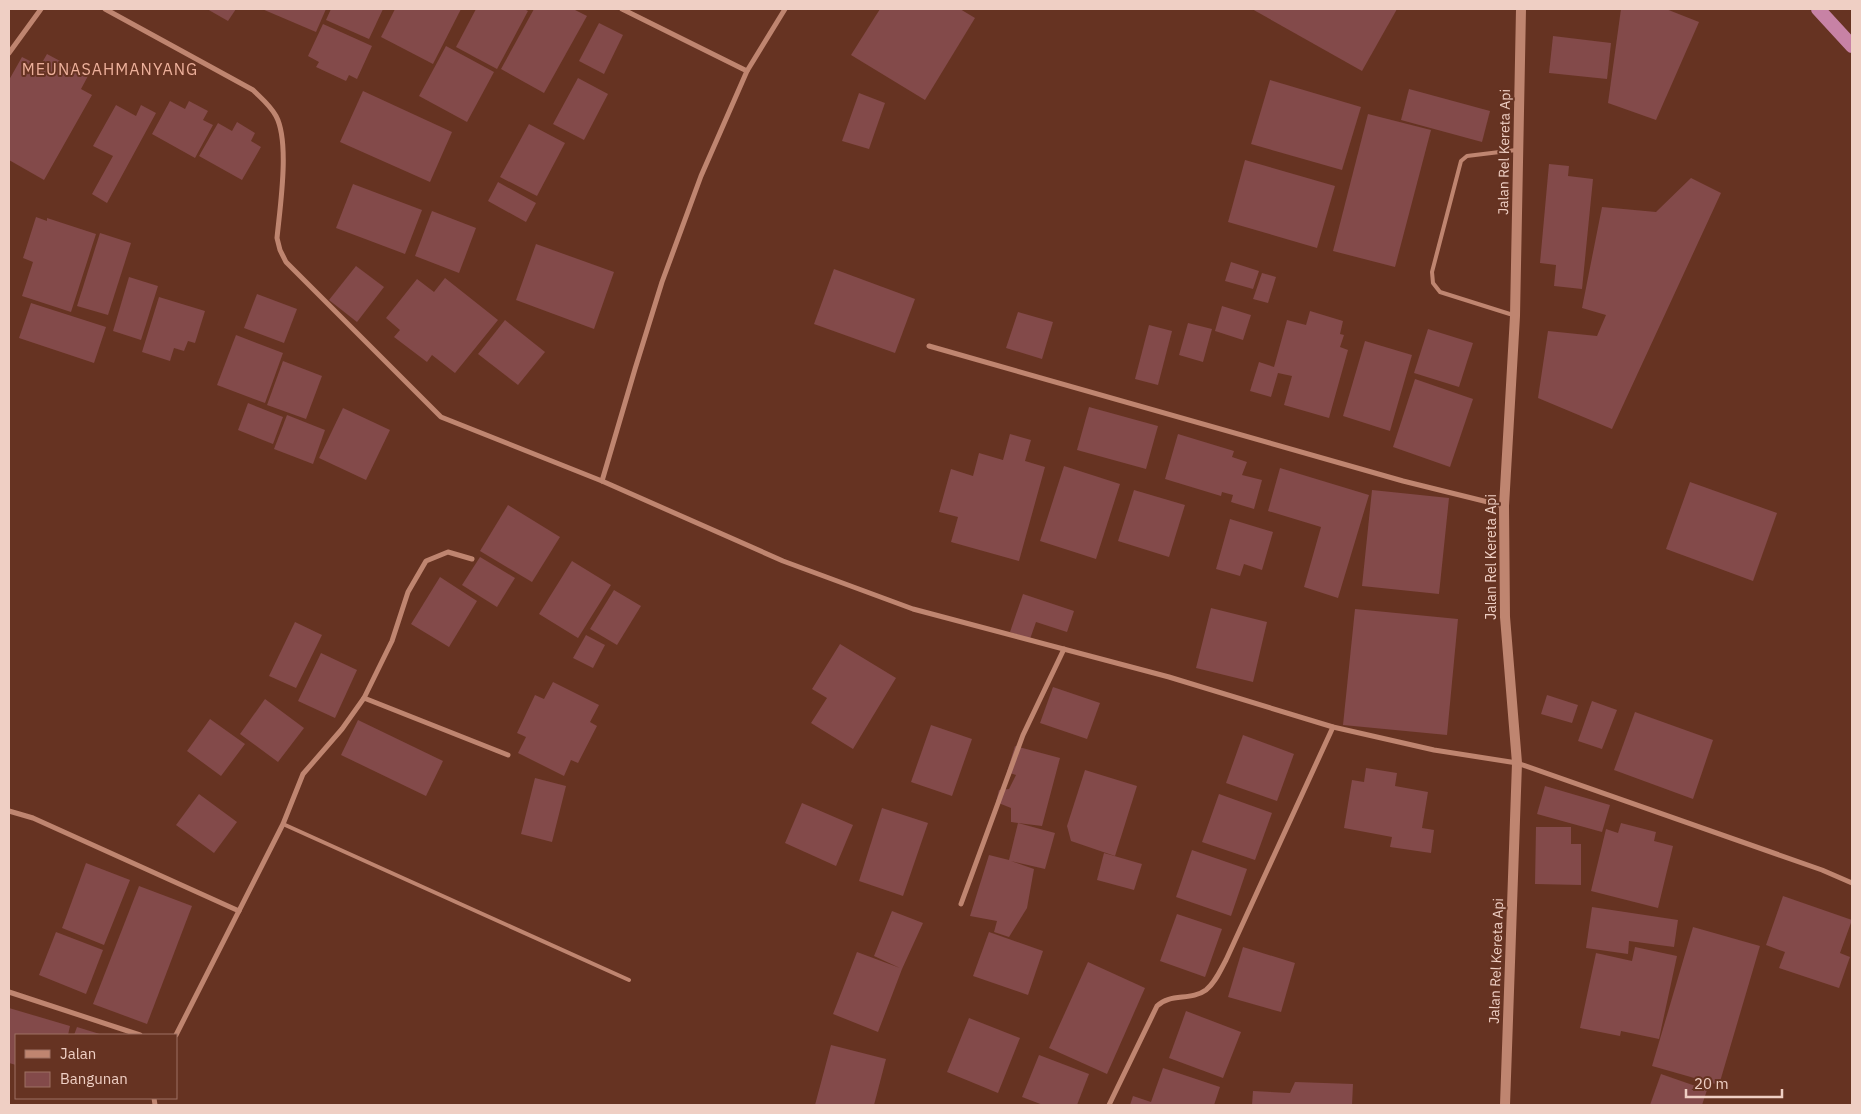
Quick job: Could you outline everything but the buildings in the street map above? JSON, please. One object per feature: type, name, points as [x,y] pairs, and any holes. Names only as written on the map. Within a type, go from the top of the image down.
[{"type":"highway","points":[[1818,9],[1852,46]]},
{"type":"main road","name":"Jalan Rel Kereta Api","points":[[1505,1105],[1517,763],[1505,617],[1504,506],[1515,316],[1520,9]]},
{"type":"street","points":[[9,53],[41,9]]},
{"type":"street","points":[[105,9],[253,90],[266,101],[276,115],[282,130],[284,149],[277,238],[286,262],[441,418],[602,481],[783,561],[904,606],[1169,677],[1333,726],[1434,750],[1517,763],[1822,870],[1852,883]]},
{"type":"street","points":[[622,9],[747,71]]},
{"type":"street","points":[[602,481],[634,369],[665,273],[701,176],[747,71],[785,9]]},
{"type":"street","points":[[929,346],[1403,482],[1504,506]]},
{"type":"street","points":[[177,1034],[283,824],[303,774],[342,729],[364,698],[392,641],[408,592],[426,561],[448,552],[472,559]]},
{"type":"street","points":[[961,904],[1023,735],[1064,649]]},
{"type":"street","points":[[364,698],[508,755]]},
{"type":"street","points":[[1109,1105],[1157,1006],[1162,1001],[1198,995],[1212,984],[1226,960],[1333,726]]},
{"type":"street","points":[[9,811],[33,818],[239,911]]},
{"type":"street","points":[[9,992],[137,1034]]},
{"type":"lane","points":[[1515,316],[1440,292],[1433,282],[1432,272],[1461,161],[1467,156],[1518,150]]},
{"type":"lane","points":[[283,824],[629,980]]},
{"type":"district","name":"MEUNASAHMANYANG","points":[[110,69]]}]
